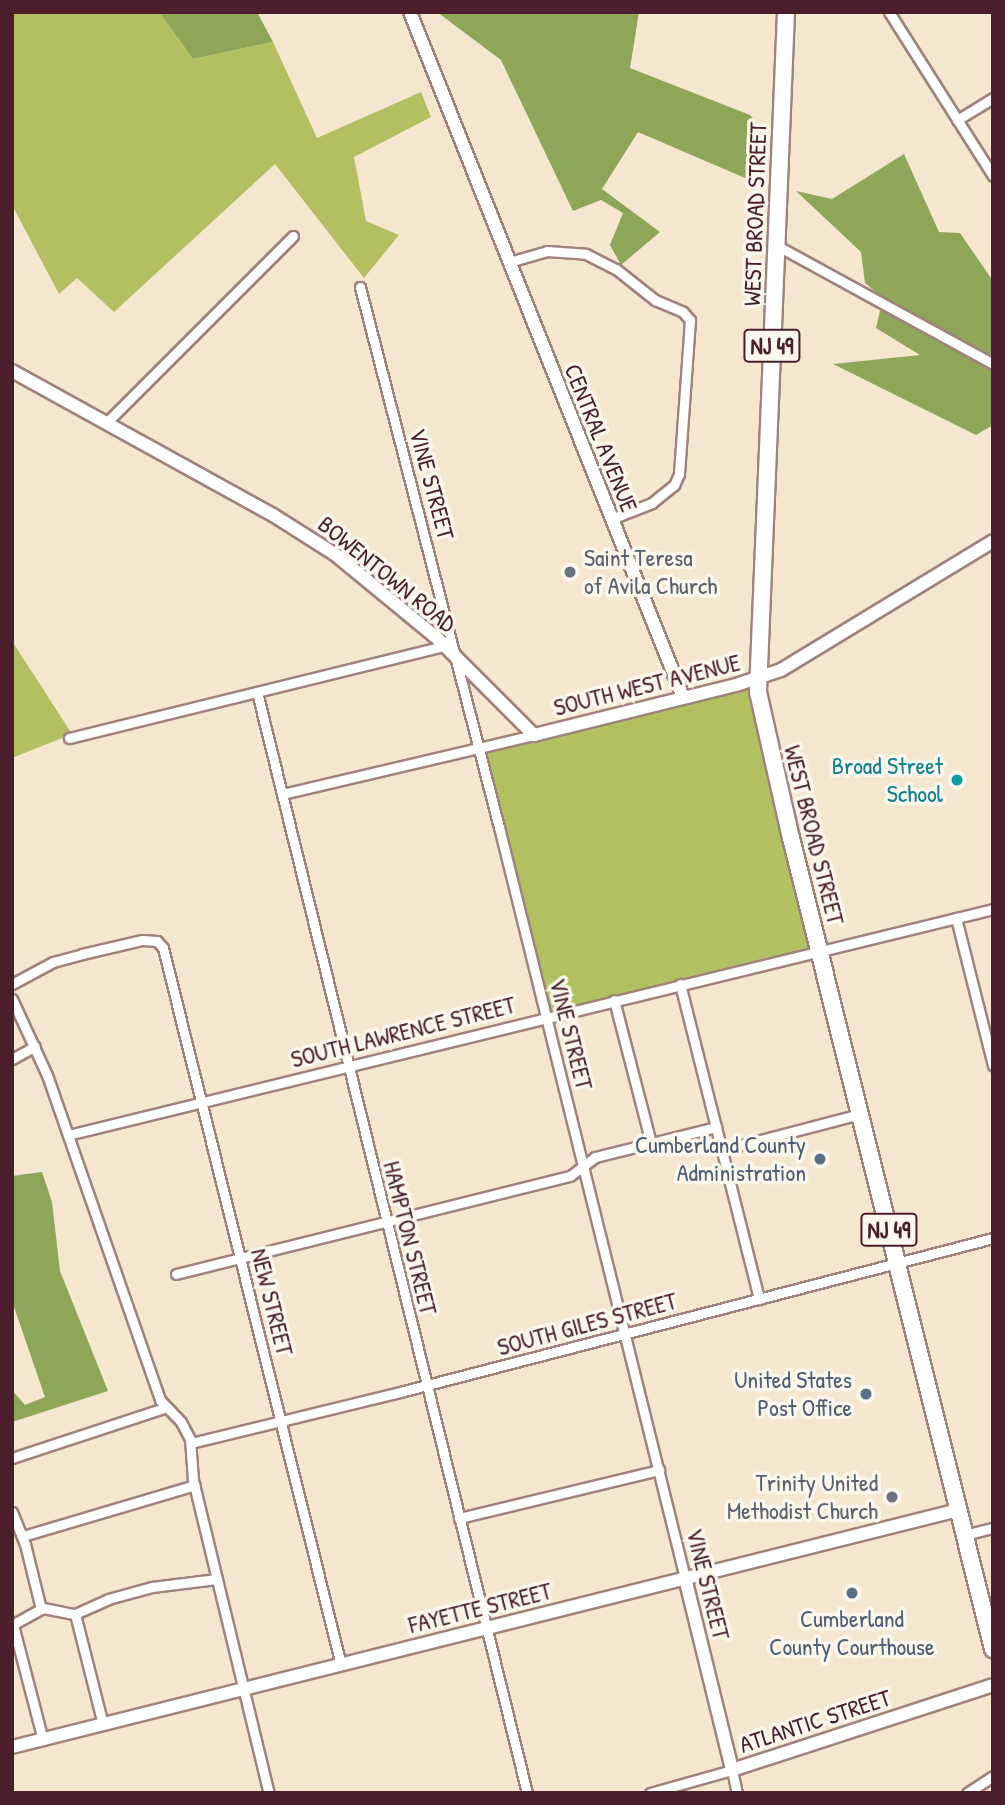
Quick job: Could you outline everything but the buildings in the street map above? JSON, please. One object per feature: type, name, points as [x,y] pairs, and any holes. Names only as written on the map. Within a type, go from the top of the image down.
[{"type":"highway","name":"WEST BROAD STREET","points":[[786,12],[758,679],[764,728],[993,1649]]},
{"type":"main road","name":"CENTRAL AVENUE","points":[[410,12],[683,697]]},
{"type":"main road","name":"BOWENTOWN ROAD","points":[[12,371],[318,543],[444,646],[534,735]]},
{"type":"main road","name":"SOUTH WEST AVENUE","points":[[534,735],[758,679],[780,670],[993,541]]},
{"type":"main road","name":"FAYETTE STREET","points":[[12,1747],[958,1510]]},
{"type":"main road","name":"VINE STREET","points":[[685,1578],[732,1770]]},
{"type":"main road","name":"ATLANTIC STREET","points":[[732,1770],[993,1685]]},
{"type":"street","points":[[889,12],[993,176]]},
{"type":"street","points":[[957,120],[993,98]]},
{"type":"street","points":[[107,422],[293,236]]},
{"type":"street","points":[[776,245],[993,364]]},
{"type":"street","points":[[509,262],[547,251],[586,254],[616,268],[655,300],[683,312],[690,320],[679,474],[674,485],[652,503],[611,519]]},
{"type":"street","name":"VINE STREET","points":[[360,287],[478,747],[685,1578]]},
{"type":"street","points":[[69,738],[444,646]]},
{"type":"street","name":"HAMPTON STREET","points":[[257,692],[527,1793]]},
{"type":"street","name":"SOUTH WEST AVENUE","points":[[282,794],[534,735]]},
{"type":"street","name":"SOUTH LAWRENCE STREET","points":[[68,1135],[993,909]]},
{"type":"street","points":[[956,918],[993,1065]]},
{"type":"street","name":"NEW STREET","points":[[12,984],[53,962],[82,954],[142,940],[157,941],[163,948],[242,1257],[341,1665]]},
{"type":"street","points":[[680,984],[759,1299]]},
{"type":"street","points":[[12,999],[35,1046],[164,1408],[181,1422],[191,1443],[195,1485],[269,1793]]},
{"type":"street","points":[[614,1000],[651,1143]]},
{"type":"street","points":[[12,1059],[35,1046]]},
{"type":"street","points":[[722,1150],[860,1114]]},
{"type":"street","points":[[176,1274],[570,1176],[582,1164],[595,1157],[716,1128]]},
{"type":"street","name":"SOUTH GILES STREET","points":[[191,1443],[993,1238]]},
{"type":"street","points":[[12,1458],[164,1408]]},
{"type":"street","points":[[459,1518],[659,1470]]},
{"type":"street","points":[[23,1536],[195,1485]]},
{"type":"street","points":[[12,1512],[23,1536],[41,1609]]},
{"type":"street","points":[[964,1535],[993,1528]]},
{"type":"street","points":[[43,1740],[13,1625],[41,1609],[51,1608],[75,1614],[108,1599],[152,1587],[217,1579]]},
{"type":"street","points":[[75,1614],[103,1725]]},
{"type":"street","name":"VINE STREET","points":[[732,1770],[737,1793]]},
{"type":"street","name":"ATLANTIC STREET","points":[[650,1793],[732,1770]]},
{"type":"street","points":[[967,1793],[993,1776]]},
{"type":"green space","points":[[12,12],[159,12],[193,59],[273,42],[317,138],[421,92],[431,117],[354,157],[366,221],[399,235],[364,278],[275,164],[114,312],[77,278],[59,294],[12,205]]},
{"type":"green space","points":[[159,12],[257,12],[273,42],[193,59]]},
{"type":"green space","points":[[437,12],[639,12],[630,68],[750,115],[761,128],[759,184],[638,132],[602,189],[660,232],[621,265],[610,245],[623,213],[601,200],[573,211],[501,60]]},
{"type":"green space","points":[[904,154],[939,232],[960,233],[993,281],[993,425],[976,435],[833,364],[920,355],[876,328],[883,298],[865,283],[861,252],[796,191],[832,199]]},
{"type":"green space","points":[[12,641],[72,734],[12,758]]},
{"type":"green space","points":[[758,679],[821,950],[540,1015],[477,744]]},
{"type":"green space","points":[[42,1172],[52,1202],[60,1271],[108,1391],[12,1422],[12,1390],[25,1405],[45,1397],[12,1301],[12,1176]]},
{"type":"place","name":"Saint Teresa of Avila Church","points":[[570,572]]},
{"type":"place","name":"Broad Street School","points":[[957,780]]},
{"type":"place","name":"Cumberland County Administration","points":[[820,1159]]},
{"type":"place","name":"United States Post Office","points":[[866,1394]]},
{"type":"place","name":"Trinity United Methodist Church","points":[[892,1497]]},
{"type":"place","name":"Cumberland County Courthouse","points":[[852,1593]]}]
